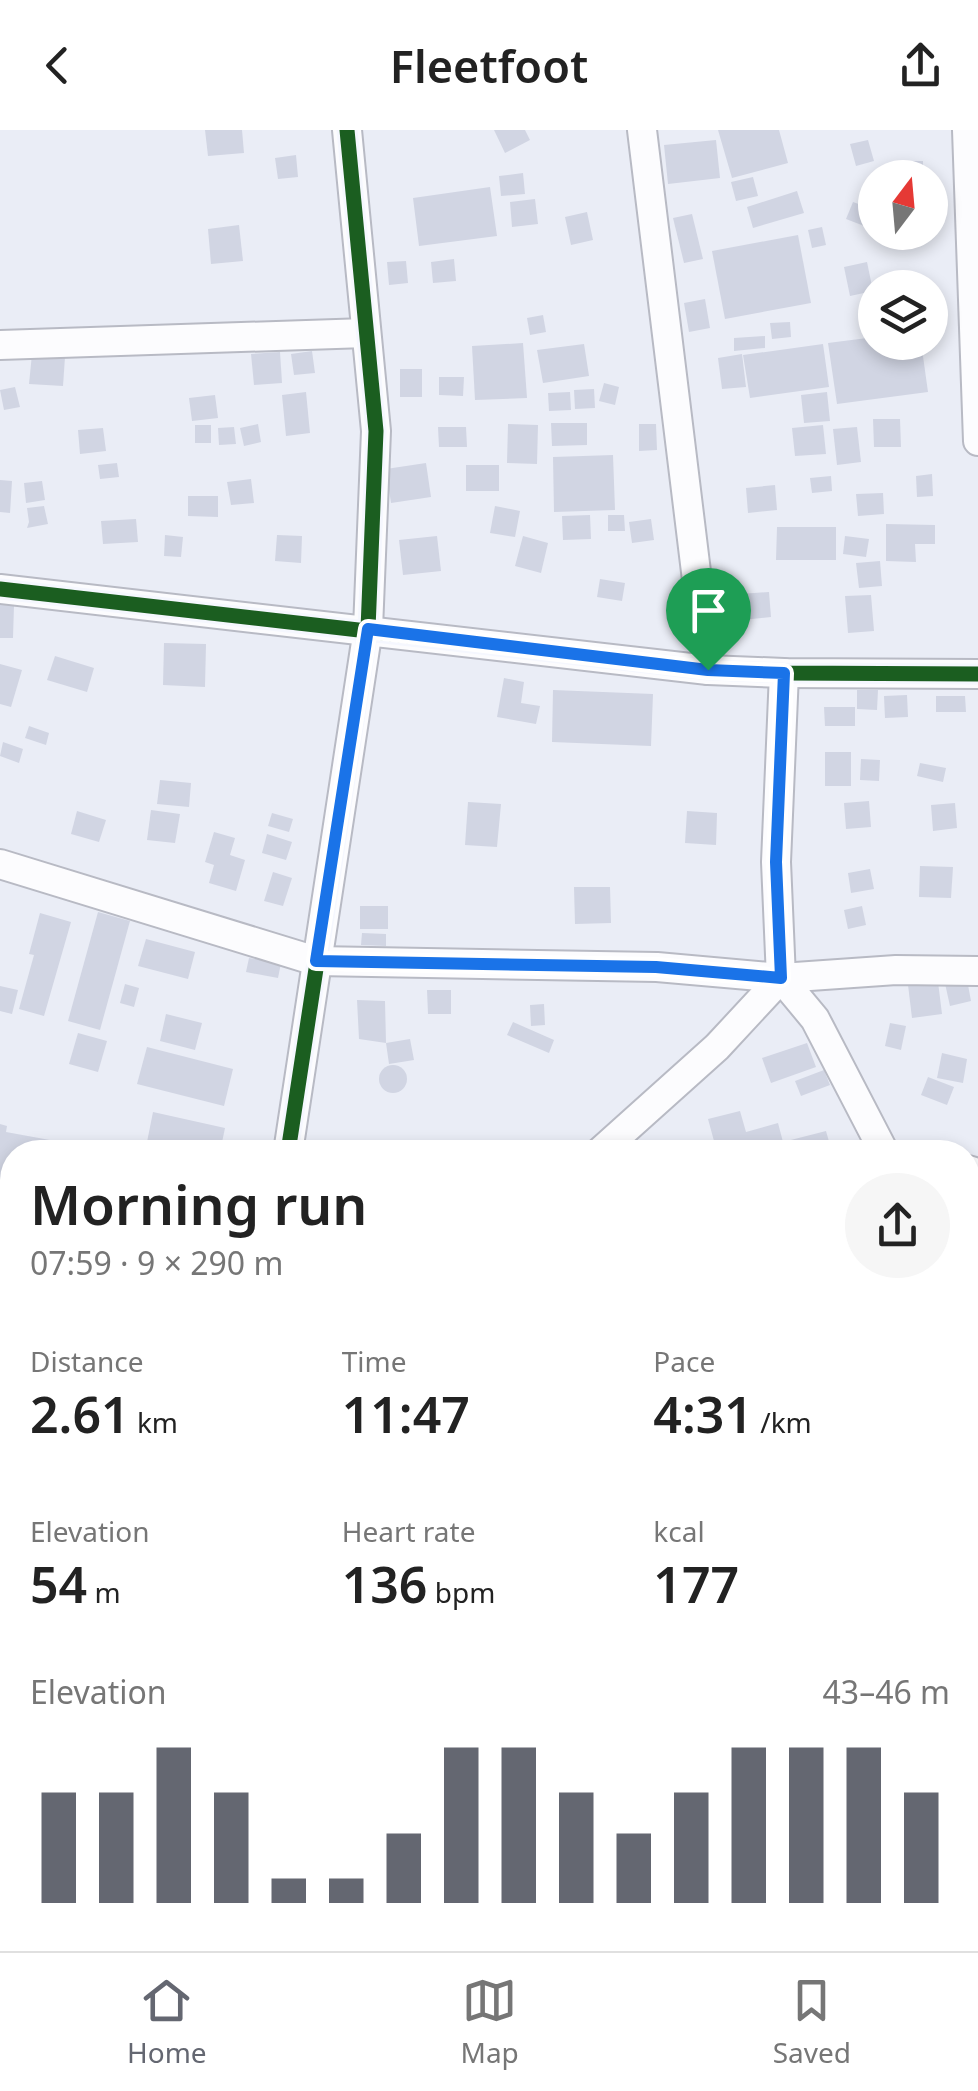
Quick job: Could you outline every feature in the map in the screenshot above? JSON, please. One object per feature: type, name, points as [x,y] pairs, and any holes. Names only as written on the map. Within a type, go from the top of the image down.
[{"type":"street","points":[[290,1140],[368,629],[376,431],[347,130]]},
{"type":"street","points":[[642,130],[708,670]]},
{"type":"street","points":[[967,130],[978,440]]},
{"type":"street","points":[[0,344],[366,333]]},
{"type":"street","points":[[0,589],[708,670],[978,674]]},
{"type":"street","points":[[784,673],[776,862],[781,978],[815,1019],[879,1140]]},
{"type":"street","points":[[0,864],[316,961],[656,967],[781,978],[896,970],[978,971]]},
{"type":"street","points":[[614,1140],[717,1048],[781,978]]},
{"type":"building","points":[[205,130],[242,130],[244,153],[208,156]]},
{"type":"building","points":[[494,130],[525,130],[530,140],[505,153]]},
{"type":"building","points":[[718,130],[779,130],[788,163],[732,178]]},
{"type":"building","points":[[716,140],[720,178],[668,184],[664,145]]},
{"type":"building","points":[[868,140],[874,160],[858,160],[856,166],[850,144]]},
{"type":"building","points":[[296,155],[298,177],[278,179],[275,158]]},
{"type":"building","points":[[523,173],[525,194],[501,196],[499,176]]},
{"type":"building","points":[[753,177],[758,196],[736,201],[731,182]]},
{"type":"building","points":[[490,187],[497,236],[419,246],[413,198]]},
{"type":"building","points":[[797,191],[804,213],[753,228],[747,207]]},
{"type":"building","points":[[535,199],[538,224],[512,227],[510,202]]},
{"type":"building","points":[[853,202],[858,204],[858,224],[846,219]]},
{"type":"building","points":[[587,212],[593,240],[571,245],[565,217]]},
{"type":"building","points":[[692,214],[703,259],[684,263],[673,218]]},
{"type":"building","points":[[239,225],[243,261],[211,264],[208,229]]},
{"type":"building","points":[[822,227],[826,245],[812,248],[808,230]]},
{"type":"building","points":[[798,235],[811,303],[725,319],[712,251]]},
{"type":"building","points":[[454,259],[456,281],[433,283],[431,262]]},
{"type":"building","points":[[406,261],[408,283],[389,285],[387,262]]},
{"type":"building","points":[[867,262],[869,270],[858,270],[858,294],[850,296],[844,267]]},
{"type":"building","points":[[705,299],[710,328],[689,332],[684,303]]},
{"type":"building","points":[[543,315],[546,332],[530,335],[527,318]]},
{"type":"building","points":[[790,322],[791,337],[772,339],[770,323]]},
{"type":"building","points":[[765,336],[765,348],[734,351],[734,338]]},
{"type":"building","points":[[858,339],[858,360],[924,360],[928,392],[837,404],[828,343]]},
{"type":"building","points":[[523,343],[527,398],[475,400],[472,346]]},
{"type":"building","points":[[584,344],[589,376],[543,383],[537,350]]},
{"type":"building","points":[[823,344],[829,387],[750,398],[743,355]]},
{"type":"building","points":[[312,351],[315,373],[294,375],[291,354]]},
{"type":"building","points":[[280,352],[282,383],[254,385],[251,354]]},
{"type":"building","points":[[32,354],[65,357],[63,386],[29,384]]},
{"type":"building","points":[[742,354],[746,387],[722,389],[718,358]]},
{"type":"building","points":[[400,369],[422,369],[422,397],[400,397]]},
{"type":"building","points":[[439,377],[464,377],[463,396],[439,395]]},
{"type":"building","points":[[604,383],[619,387],[615,405],[599,401]]},
{"type":"building","points":[[15,387],[20,407],[4,410],[0,390]]},
{"type":"building","points":[[594,389],[595,408],[575,409],[574,390]]},
{"type":"building","points":[[306,392],[310,433],[286,436],[282,395]]},
{"type":"building","points":[[570,392],[571,410],[549,411],[548,393]]},
{"type":"building","points":[[827,392],[830,421],[804,423],[801,395]]},
{"type":"building","points":[[215,395],[218,418],[192,421],[189,398]]},
{"type":"building","points":[[873,419],[900,419],[901,447],[874,447]]},
{"type":"building","points":[[551,423],[587,423],[587,445],[552,446]]},
{"type":"building","points":[[258,424],[261,442],[244,446],[240,428]]},
{"type":"building","points":[[508,424],[538,425],[537,464],[507,463]]},
{"type":"building","points":[[639,424],[656,424],[657,450],[639,451]]},
{"type":"building","points":[[195,425],[211,425],[211,443],[195,443]]},
{"type":"building","points":[[823,425],[826,454],[795,456],[792,428]]},
{"type":"building","points":[[234,427],[236,444],[219,445],[218,428]]},
{"type":"building","points":[[438,427],[466,427],[467,447],[439,447]]},
{"type":"building","points":[[857,427],[861,462],[837,465],[833,429]]},
{"type":"building","points":[[103,428],[106,451],[80,454],[78,430]]},
{"type":"building","points":[[613,455],[615,510],[554,512],[553,457]]},
{"type":"building","points":[[117,463],[119,477],[100,479],[98,465]]},
{"type":"building","points":[[426,463],[431,497],[391,503],[386,469]]},
{"type":"building","points":[[466,465],[499,465],[499,491],[466,491]]},
{"type":"building","points":[[932,474],[933,496],[917,497],[916,476]]},
{"type":"building","points":[[831,476],[832,491],[812,493],[810,478]]},
{"type":"building","points":[[251,479],[254,503],[231,505],[227,482]]},
{"type":"building","points":[[0,480],[12,481],[10,513],[0,512]]},
{"type":"building","points":[[42,481],[45,500],[26,503],[24,483]]},
{"type":"building","points":[[775,485],[777,510],[748,513],[746,488]]},
{"type":"building","points":[[883,493],[884,514],[858,516],[856,494]]},
{"type":"building","points":[[188,496],[218,496],[218,517],[188,516]]},
{"type":"building","points":[[44,506],[48,524],[27,528],[27,508]]},
{"type":"building","points":[[495,506],[520,511],[515,537],[490,533]]},
{"type":"building","points":[[590,515],[591,539],[563,540],[562,516]]},
{"type":"building","points":[[608,515],[624,515],[625,531],[608,531]]},
{"type":"building","points":[[136,519],[138,542],[103,544],[101,521]]},
{"type":"building","points":[[651,519],[654,540],[632,543],[629,522]]},
{"type":"building","points":[[886,524],[935,525],[935,544],[915,544],[916,562],[886,561]]},
{"type":"building","points":[[777,527],[836,527],[836,560],[776,560]]},
{"type":"building","points":[[165,535],[183,537],[181,557],[164,556]]},
{"type":"building","points":[[277,535],[302,536],[301,563],[275,561]]},
{"type":"building","points":[[437,536],[441,571],[403,575],[399,540]]},
{"type":"building","points":[[523,536],[548,543],[541,573],[515,566]]},
{"type":"building","points":[[845,536],[869,539],[866,557],[843,554]]},
{"type":"building","points":[[880,561],[882,586],[859,588],[856,563]]},
{"type":"building","points":[[600,579],[625,583],[622,601],[597,597]]},
{"type":"building","points":[[769,592],[771,617],[742,620],[740,594]]},
{"type":"building","points":[[871,595],[874,631],[848,633],[845,596]]},
{"type":"building","points":[[0,605],[14,605],[13,638],[0,638]]},
{"type":"building","points":[[164,643],[206,644],[205,687],[163,685]]},
{"type":"building","points":[[55,656],[94,668],[87,692],[47,680]]},
{"type":"building","points":[[0,664],[22,670],[11,707],[0,704]]},
{"type":"building","points":[[504,678],[524,682],[521,703],[540,706],[536,724],[497,717]]},
{"type":"building","points":[[553,690],[653,694],[651,746],[552,742]]},
{"type":"building","points":[[857,690],[878,690],[877,710],[857,709]]},
{"type":"building","points":[[907,695],[908,717],[885,718],[884,696]]},
{"type":"building","points":[[936,696],[965,696],[966,712],[936,712]]},
{"type":"building","points":[[824,707],[855,707],[855,726],[825,726]]},
{"type":"building","points":[[29,726],[49,733],[46,745],[25,738]]},
{"type":"building","points":[[3,742],[23,749],[19,763],[0,756]]},
{"type":"building","points":[[825,752],[851,752],[851,786],[825,786]]},
{"type":"building","points":[[861,759],[880,760],[879,781],[860,780]]},
{"type":"building","points":[[920,763],[946,768],[943,782],[917,776]]},
{"type":"building","points":[[160,780],[191,783],[189,807],[157,804]]},
{"type":"building","points":[[869,801],[871,827],[846,829],[844,803]]},
{"type":"building","points":[[468,802],[501,804],[497,847],[465,845]]},
{"type":"building","points":[[955,803],[957,828],[933,831],[931,805]]},
{"type":"building","points":[[151,810],[180,814],[175,843],[147,840]]},
{"type":"building","points":[[77,811],[106,820],[99,842],[71,834]]},
{"type":"building","points":[[687,811],[717,813],[716,845],[685,843]]},
{"type":"building","points":[[272,813],[293,819],[289,832],[268,826]]},
{"type":"building","points":[[214,832],[235,838],[230,855],[245,860],[236,891],[209,883],[214,865],[205,862]]},
{"type":"building","points":[[267,834],[292,842],[286,860],[262,853]]},
{"type":"building","points":[[920,866],[953,867],[951,898],[919,897]]},
{"type":"building","points":[[870,869],[874,889],[851,893],[848,873]]},
{"type":"building","points":[[273,872],[292,878],[283,906],[264,901]]},
{"type":"building","points":[[574,887],[610,887],[611,923],[575,924]]},
{"type":"building","points":[[360,906],[388,906],[388,929],[360,929]]},
{"type":"building","points":[[862,906],[866,925],[848,929],[844,910]]},
{"type":"building","points":[[98,912],[130,921],[100,1030],[68,1021]]},
{"type":"building","points":[[40,913],[71,922],[44,1016],[19,1009],[34,955],[29,954]]},
{"type":"building","points":[[362,933],[386,934],[386,946],[361,945]]},
{"type":"building","points":[[146,939],[195,952],[188,979],[138,966]]},
{"type":"building","points":[[249,958],[281,963],[278,978],[246,972]]},
{"type":"building","points":[[966,974],[971,1001],[950,1006],[944,979]]},
{"type":"building","points":[[938,982],[942,1014],[912,1018],[908,985]]},
{"type":"building","points":[[125,984],[139,988],[134,1007],[120,1003]]},
{"type":"building","points":[[0,986],[18,990],[12,1014],[0,1011]]},
{"type":"building","points":[[427,990],[451,990],[451,1014],[428,1014]]},
{"type":"building","points":[[357,1000],[385,1001],[386,1043],[359,1039]]},
{"type":"building","points":[[544,1004],[545,1025],[531,1026],[530,1005]]},
{"type":"building","points":[[166,1014],[202,1023],[195,1050],[160,1041]]},
{"type":"building","points":[[513,1022],[554,1040],[549,1053],[507,1035]]},
{"type":"building","points":[[890,1023],[906,1026],[901,1050],[885,1046]]},
{"type":"building","points":[[78,1033],[107,1041],[98,1072],[69,1064]]},
{"type":"building","points":[[410,1039],[414,1060],[389,1064],[386,1043]]},
{"type":"building","points":[[807,1043],[816,1067],[771,1083],[762,1058]]},
{"type":"building","points":[[147,1047],[233,1069],[224,1106],[137,1084]]},
{"type":"building","points":[[942,1053],[967,1059],[963,1083],[937,1078]]},
{"type":"building","points":[[393,1065],[403,1069],[407,1079],[403,1089],[393,1093],[383,1089],[379,1079],[383,1069]]},
{"type":"building","points":[[824,1070],[830,1085],[801,1096],[795,1081]]},
{"type":"building","points":[[928,1077],[954,1087],[947,1105],[921,1095]]},
{"type":"building","points":[[740,1111],[746,1132],[778,1123],[782,1140],[714,1140],[708,1119]]},
{"type":"building","points":[[153,1112],[225,1128],[222,1140],[147,1140]]},
{"type":"building","points":[[0,1124],[7,1126],[6,1132],[50,1140],[0,1140]]},
{"type":"building","points":[[826,1131],[829,1140],[791,1140]]},
{"type":"cycle path","points":[[290,1140],[368,629],[376,431],[347,130]]},
{"type":"cycle path","points":[[0,589],[708,670],[978,674]]},
{"type":"route","points":[[368,629],[708,670],[784,673],[776,862],[781,978],[656,967],[316,961],[368,629]]}]
